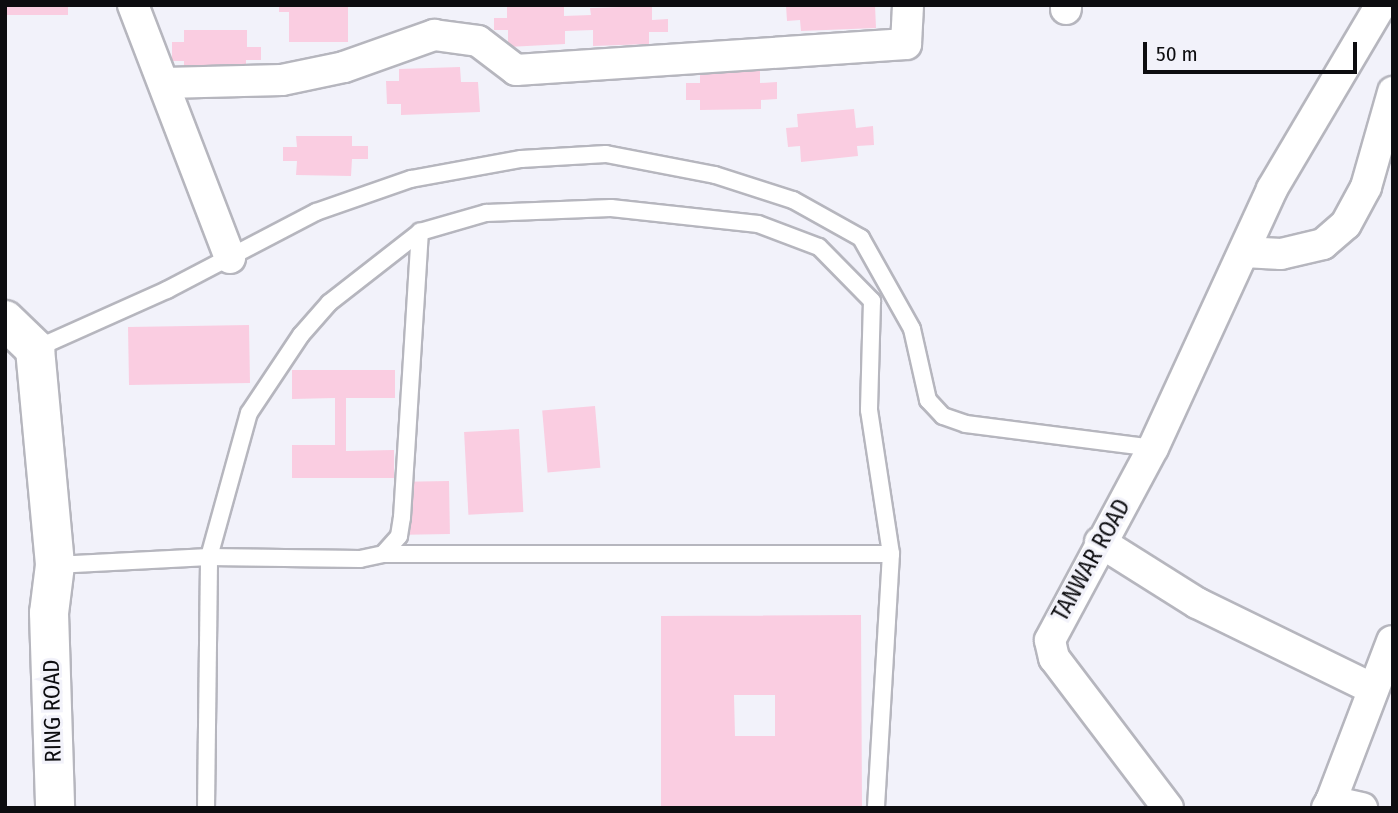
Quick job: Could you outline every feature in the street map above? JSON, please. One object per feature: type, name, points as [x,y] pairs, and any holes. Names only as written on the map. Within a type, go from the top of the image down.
[{"type":"main road","points":[[5,320],[35,349]]},
{"type":"main road","name":"RING ROAD","points":[[35,349],[55,565],[49,613],[55,808]]},
{"type":"street","points":[[133,5],[230,258]]},
{"type":"street","points":[[165,83],[282,80],[344,67],[434,35],[478,41],[516,70],[906,44],[908,5]]},
{"type":"street","name":"TANWAR ROAD","points":[[1168,808],[1054,657],[1050,640],[1055,622],[1153,448],[1272,189],[1383,11]]},
{"type":"street","points":[[1244,252],[1281,254],[1323,244],[1346,224],[1366,187],[1393,92]]},
{"type":"street","points":[[1100,542],[1197,603],[1373,689]]},
{"type":"street","points":[[1362,808],[1329,804],[1392,641]]},
{"type":"lane","points":[[35,349],[230,258],[316,212],[411,179],[521,159],[607,154],[715,175],[793,200],[861,238],[912,330],[928,400],[943,416],[966,424],[1153,448]]},
{"type":"lane","points":[[206,808],[209,557],[248,413],[329,303],[420,232],[486,213],[611,208],[758,224],[819,247],[872,300],[869,410],[891,554],[876,808]]},
{"type":"lane","points":[[383,554],[399,536],[402,517],[420,232]]},
{"type":"lane","points":[[55,565],[209,557],[360,559],[383,554],[891,554]]},
{"type":"building","points":[[5,5],[68,5],[68,15],[5,15]]},
{"type":"building","points":[[279,5],[348,5],[348,42],[289,42],[289,12],[279,12]]},
{"type":"building","points":[[507,5],[564,5],[564,16],[591,15],[590,8],[652,6],[652,20],[668,19],[668,32],[649,32],[649,44],[593,46],[593,30],[565,31],[565,44],[508,47],[508,30],[494,30],[494,18],[507,18]]},
{"type":"building","points":[[786,5],[875,5],[876,28],[801,31],[800,20],[787,21]]},
{"type":"building","points":[[184,30],[247,30],[247,47],[261,47],[261,60],[246,60],[246,71],[184,71],[184,61],[172,61],[172,42],[184,42]]},
{"type":"building","points":[[460,67],[461,82],[478,82],[480,112],[401,115],[401,104],[387,104],[386,81],[399,81],[399,69]]},
{"type":"building","points":[[760,69],[760,83],[777,82],[777,99],[761,100],[761,109],[700,110],[700,100],[686,100],[686,83],[700,83],[700,71]]},
{"type":"building","points":[[854,109],[856,128],[873,126],[874,145],[857,146],[858,156],[801,162],[800,146],[788,147],[786,128],[798,127],[797,114]]},
{"type":"building","points":[[296,136],[352,136],[352,146],[368,146],[368,159],[352,159],[351,176],[296,175],[297,161],[283,161],[283,147],[297,147]]},
{"type":"building","points":[[249,325],[250,383],[129,385],[128,327]]},
{"type":"building","points":[[292,370],[395,370],[395,398],[346,398],[346,451],[394,450],[394,478],[292,478],[292,445],[335,445],[335,398],[292,399]]},
{"type":"building","points":[[595,406],[600,468],[548,472],[542,411]]},
{"type":"building","points":[[519,429],[523,512],[468,515],[464,432]]},
{"type":"building","points":[[449,481],[450,534],[407,535],[406,482]]},
{"type":"building","points":[[861,615],[862,808],[661,808],[661,616]],"holes":[[[734,695],[775,695],[775,736],[735,736]]]}]
